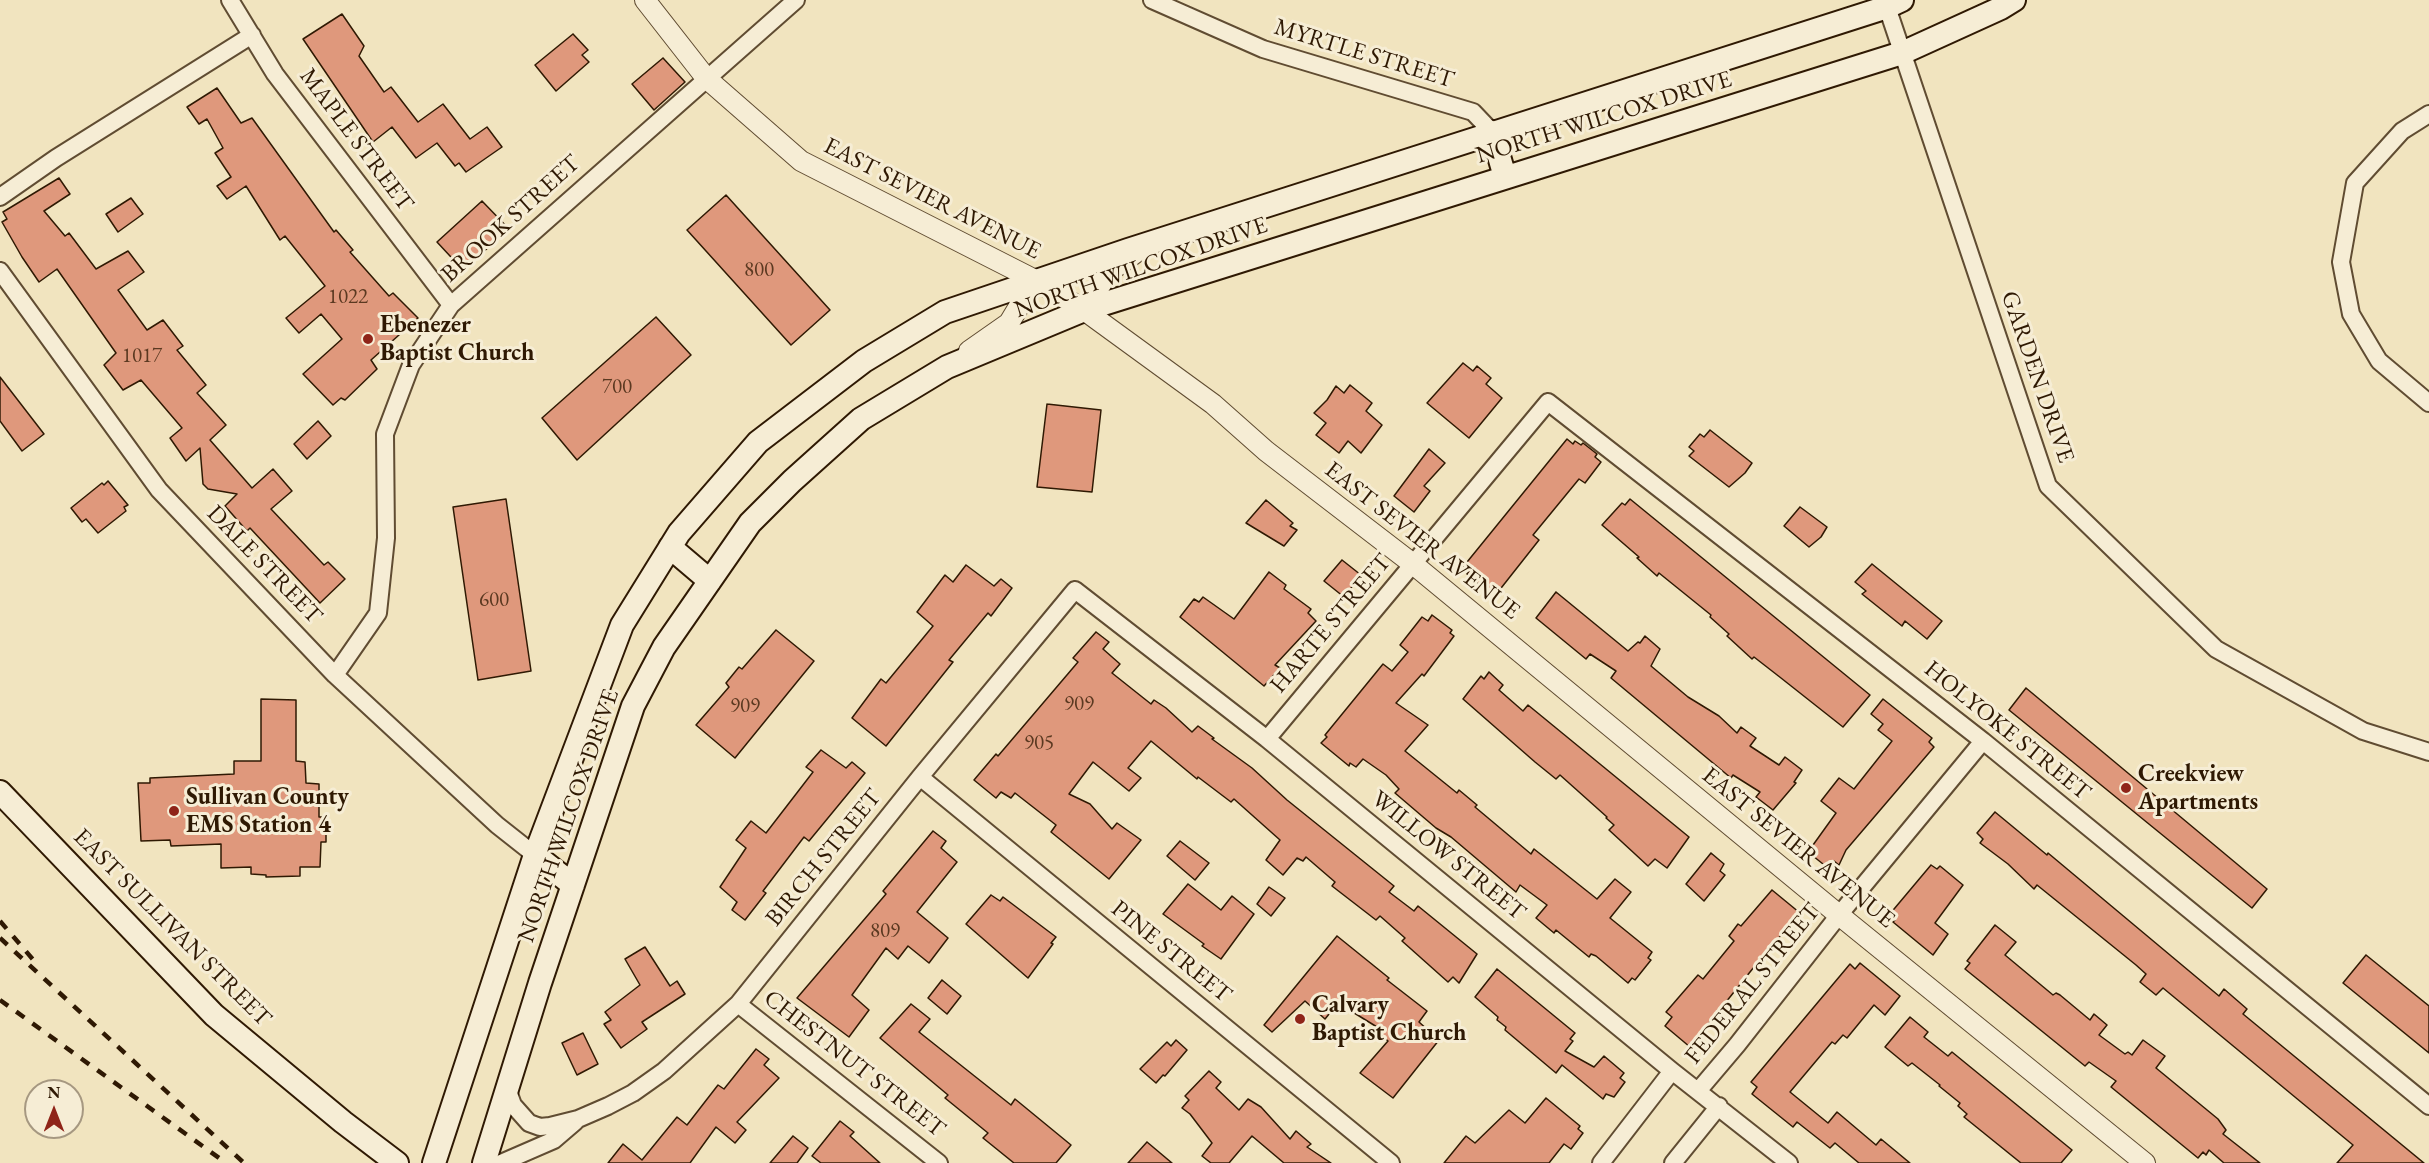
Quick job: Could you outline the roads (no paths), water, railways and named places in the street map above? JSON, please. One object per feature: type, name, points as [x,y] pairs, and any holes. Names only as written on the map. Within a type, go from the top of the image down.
[{"type":"main road","name":"NORTH WILCOX DRIVE","points":[[484,1163],[540,983],[633,706],[664,647],[750,523],[792,481],[861,419],[947,367],[1084,310],[1902,53],[2014,0]]},
{"type":"main road","name":"NORTH WILCOX DRIVE","points":[[434,1163],[535,855],[622,625],[679,533],[758,442],[864,362],[945,312],[1151,242],[1894,4]]},
{"type":"main road","points":[[1492,132],[1505,177]]},
{"type":"main road","points":[[670,547],[710,581]]},
{"type":"main road","name":"EAST SULLIVAN STREET","points":[[0,792],[214,1015],[343,1122],[397,1163]]},
{"type":"main road","points":[[535,855],[573,885]]},
{"type":"street","name":"MAPLE STREET","points":[[230,0],[276,74],[451,305]]},
{"type":"street","name":"EAST SEVIER AVENUE","points":[[645,0],[706,78],[801,161],[1035,280],[1084,310],[1214,404],[1266,451],[1413,564],[1839,915],[2145,1163]]},
{"type":"street","name":"BROOK STREET","points":[[335,675],[378,613],[386,538],[385,434],[411,365],[451,305],[796,0]]},
{"type":"street","name":"MYRTLE STREET","points":[[1152,0],[1263,50],[1473,112],[1492,132]]},
{"type":"street","name":"GARDEN DRIVE","points":[[1894,4],[1902,53],[2048,486],[2216,649],[2363,731],[2429,752]]},
{"type":"street","points":[[0,197],[56,158],[252,35]]},
{"type":"street","points":[[2429,114],[2402,131],[2355,183],[2341,262],[2351,314],[2379,362],[2429,403]]},
{"type":"street","points":[[1084,310],[1109,272],[1151,242]]},
{"type":"street","name":"DALE STREET","points":[[0,271],[159,490],[335,675],[497,825],[535,855]]},
{"type":"street","points":[[947,367],[1010,323],[1035,280]]},
{"type":"street","name":"HARTE STREET","points":[[1267,739],[1548,402]]},
{"type":"street","name":"HOLYOKE STREET","points":[[1548,402],[1983,741],[2429,1106]]},
{"type":"street","name":"WILLOW STREET","points":[[1075,590],[1267,739],[1672,1071],[1789,1163]]},
{"type":"street","name":"BIRCH STREET","points":[[507,1091],[513,1105],[529,1123],[540,1127],[550,1126],[578,1119],[633,1093],[664,1071],[738,1004],[920,777],[1075,590]]},
{"type":"street","name":"FEDERAL STREET","points":[[1698,1091],[1983,741]]},
{"type":"street","name":"PINE STREET","points":[[920,777],[1391,1163]]},
{"type":"street","name":"CHESTNUT STREET","points":[[738,1004],[939,1163]]},
{"type":"street","name":"FEDERAL STREET","points":[[1601,1163],[1672,1071]]},
{"type":"street","points":[[1673,1163],[1719,1106]]},
{"type":"street","name":"BIRCH STREET","points":[[501,1163],[554,1140],[578,1119]]},
{"type":"railway","points":[[0,921],[36,963]]},
{"type":"railway","points":[[0,938],[244,1163]]},
{"type":"railway","points":[[0,1000],[226,1163]]},
{"type":"place","name":"Ebenezer Baptist Church","points":[[368,339]]},
{"type":"place","name":"Creekview Apartments","points":[[2126,788]]},
{"type":"place","name":"Sullivan County EMS Station 4","points":[[174,811]]},
{"type":"place","name":"Calvary Baptist Church","points":[[1300,1019]]}]
